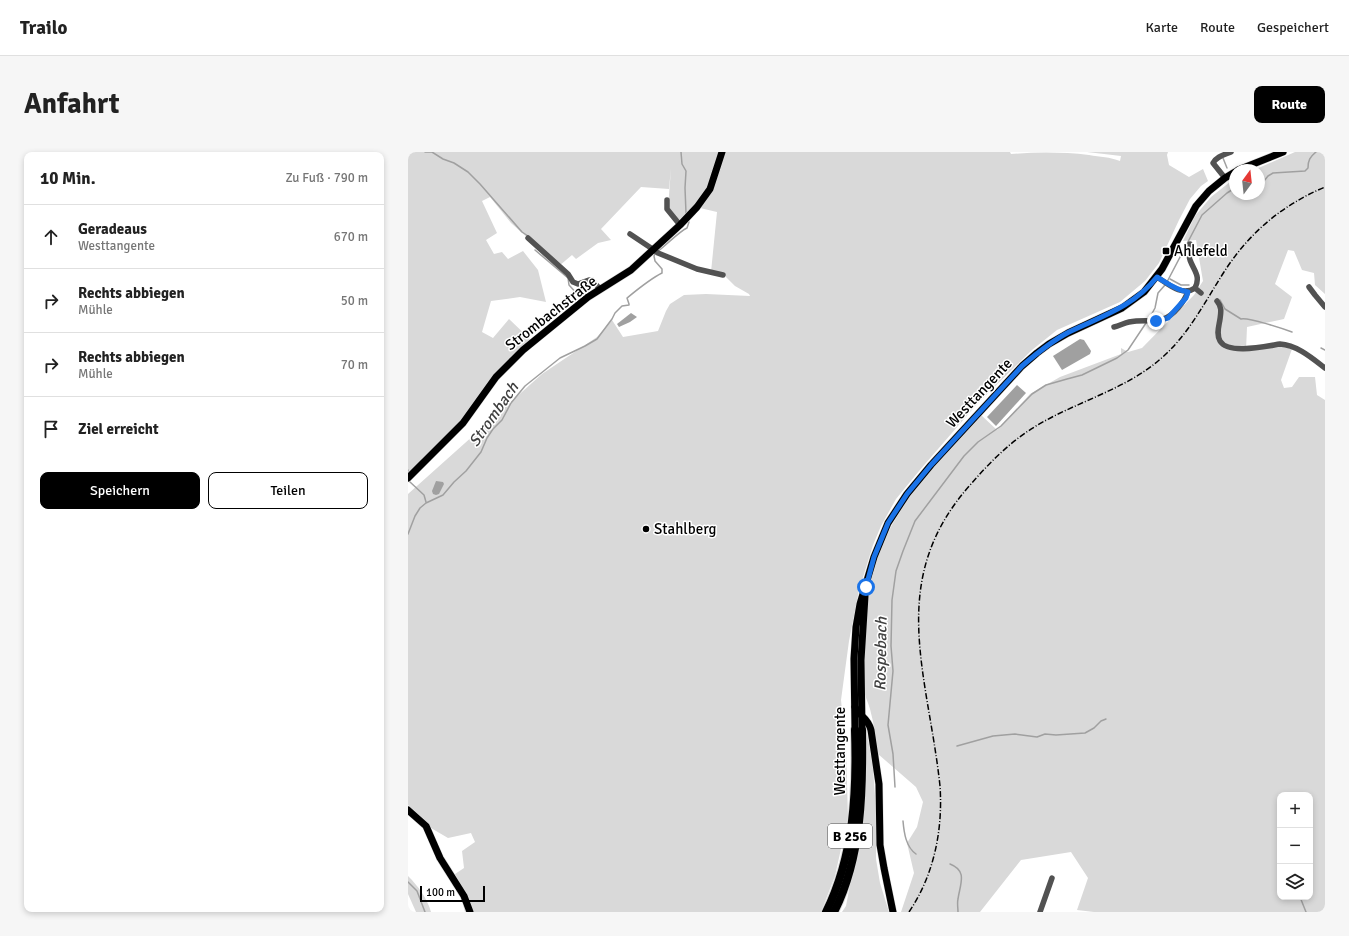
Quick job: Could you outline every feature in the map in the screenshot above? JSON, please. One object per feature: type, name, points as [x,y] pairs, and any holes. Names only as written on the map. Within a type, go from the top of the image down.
[{"type":"highway","name":"Westtangente","points":[[826,912],[834,897],[839,882],[850,837],[863,730]]},
{"type":"highway","name":"Westtangente","points":[[834,912],[840,901],[849,874],[856,841],[861,801],[863,730]]},
{"type":"main road","name":"Strombachstraße","points":[[408,478],[463,423],[496,377],[508,364],[571,310],[600,289],[631,270],[680,225],[697,207],[710,189],[722,152]]},
{"type":"main road","points":[[1253,164],[1283,152]]},
{"type":"main road","name":"Westtangente","points":[[863,730],[854,705],[854,659],[856,627],[860,604],[874,557],[888,523],[907,494],[931,465],[1022,366],[1037,352],[1068,333],[1111,314],[1133,301],[1144,292],[1157,277],[1167,261],[1196,206],[1209,191],[1229,176]]},
{"type":"main road","name":"Westtangente","points":[[863,730],[861,660],[866,587]]},
{"type":"main road","points":[[854,705],[856,711],[862,716]]},
{"type":"main road","points":[[863,730],[880,784],[880,845],[893,912]]},
{"type":"main road","points":[[408,810],[426,826],[440,858],[464,896],[470,912]]},
{"type":"street","points":[[1225,178],[1213,163],[1219,157],[1231,152]]},
{"type":"street","points":[[667,200],[667,209],[680,225]]},
{"type":"street","points":[[630,234],[658,253],[697,269],[723,275]]},
{"type":"street","points":[[528,238],[568,274],[573,282],[578,284],[592,280],[600,289]]},
{"type":"street","points":[[1157,277],[1181,291],[1188,292],[1195,288],[1198,280],[1195,269],[1189,259],[1190,244]]},
{"type":"street","points":[[1310,287],[1315,296],[1325,306]]},
{"type":"street","points":[[1195,288],[1201,293]]},
{"type":"street","points":[[1114,328],[1127,323],[1156,321],[1168,318],[1186,298],[1188,292]]},
{"type":"street","points":[[1217,302],[1222,312],[1218,332],[1219,340],[1223,344],[1228,347],[1238,349],[1287,344],[1304,352],[1325,368]]},
{"type":"street","points":[[1040,912],[1052,878]]},
{"type":"shaded area","points":[[408,152],[719,152],[709,186],[694,207],[679,223],[668,209],[671,168],[669,189],[641,187],[601,229],[611,240],[598,243],[576,259],[572,255],[559,266],[511,223],[490,197],[482,201],[497,233],[486,240],[494,254],[502,252],[508,259],[523,251],[538,270],[546,302],[520,297],[491,301],[482,332],[493,338],[509,319],[531,340],[462,420],[408,475]]},
{"type":"shaded area","points":[[723,152],[1060,153],[1089,155],[1120,161],[1121,156],[1087,152],[1168,152],[1167,155],[1169,165],[1189,177],[1203,169],[1208,181],[1201,186],[1190,199],[1159,263],[1145,281],[1120,302],[1057,330],[1032,350],[977,404],[919,471],[896,499],[881,526],[873,545],[859,590],[849,641],[841,700],[846,749],[848,817],[835,876],[821,912],[465,912],[455,874],[464,868],[462,851],[475,842],[471,833],[448,838],[431,828],[408,805],[408,494],[542,374],[597,337],[612,320],[623,337],[658,331],[670,304],[684,295],[706,294],[750,296],[735,286],[723,274],[711,272],[717,212],[700,208]]},
{"type":"shaded area","points":[[1295,152],[1325,152],[1325,294],[1315,285],[1314,273],[1302,270],[1294,251],[1288,250],[1275,284],[1292,297],[1284,319],[1247,327],[1246,350],[1277,345],[1292,349],[1281,380],[1284,388],[1292,387],[1299,377],[1315,377],[1317,395],[1325,400],[1325,912],[1094,912],[1077,910],[1088,878],[1071,852],[1021,860],[980,912],[901,912],[914,873],[907,843],[917,827],[923,802],[916,787],[878,754],[873,720],[864,690],[864,634],[868,591],[879,554],[889,531],[915,490],[930,471],[981,415],[997,430],[1030,394],[1060,377],[1121,354],[1121,348],[1128,352],[1142,348],[1194,295],[1203,281],[1196,240],[1183,241],[1195,216],[1211,197],[1229,183],[1229,200],[1265,200],[1265,165]]},
{"type":"shaded area","points":[[631,313],[637,317],[619,327],[617,324]]},
{"type":"shaded area","points":[[1080,339],[1084,340],[1091,351],[1090,354],[1062,370],[1053,356]]},
{"type":"shaded area","points":[[1017,385],[1026,393],[996,426],[987,417]]},
{"type":"shaded area","points":[[436,481],[443,482],[444,484],[439,494],[436,495],[433,494],[432,491]]},
{"type":"shaded area","points":[[865,731],[867,733],[873,768],[876,810],[876,859],[880,883],[889,912],[842,912],[846,906],[852,874]]},
{"type":"shaded area","points":[[408,876],[422,892],[431,912],[416,912],[408,894]]},
{"type":"waterway","points":[[425,152],[432,152],[468,172],[522,232],[528,236]]},
{"type":"waterway","name":"Strombach","points":[[681,152],[682,164],[686,171],[686,213]]},
{"type":"waterway","name":"Rospebach","points":[[1265,180],[1273,173],[1305,171],[1308,168],[1308,163],[1312,155],[1316,152]]},
{"type":"waterway","points":[[1223,158],[1227,168]]},
{"type":"waterway","name":"Rospebach","points":[[1167,282],[1202,215],[1229,192]]},
{"type":"waterway","name":"Strombach","points":[[658,251],[680,232],[687,228],[689,222]]},
{"type":"waterway","points":[[535,250],[568,278],[569,285],[579,296]]},
{"type":"waterway","name":"Strombach","points":[[408,534],[420,508],[426,503],[443,495],[466,471],[481,452],[487,438],[502,420],[511,403],[525,386],[560,358],[597,339],[615,313],[622,306],[629,305],[627,298],[662,273],[662,269],[655,261],[655,254]]},
{"type":"waterway","points":[[1170,279],[1181,285],[1189,285]]},
{"type":"waterway","name":"Rospebach","points":[[1149,319],[1155,308],[1158,293],[1165,285]]},
{"type":"waterway","points":[[1220,300],[1225,309],[1241,319],[1258,321],[1292,332]]},
{"type":"waterway","name":"Rospebach","points":[[895,787],[893,754],[888,725],[893,671],[891,646],[892,600],[896,571],[915,521],[964,456],[978,442],[1001,426],[1032,394],[1046,385],[1082,375],[1117,358],[1128,350],[1146,323]]},
{"type":"waterway","points":[[1321,348],[1325,350]]},
{"type":"waterway","points":[[410,482],[424,495],[426,502]]},
{"type":"waterway","points":[[957,746],[993,736],[1015,734],[1037,737],[1045,734],[1056,735],[1085,733],[1106,719]]},
{"type":"waterway","name":"Rospebach","points":[[903,821],[908,844],[916,854]]},
{"type":"waterway","name":"Rospebach","points":[[950,864],[959,870],[962,878],[958,912]]},
{"type":"waterway","name":"Strombach","points":[[408,882],[417,891],[425,912]]},
{"type":"waterway","points":[[1301,900],[1306,912]]},
{"type":"tunnel","points":[[1201,293],[1217,301]]},
{"type":"railway","points":[[909,912],[918,898],[931,867],[940,819],[940,786],[922,666],[919,629],[920,592],[928,556],[944,520],[978,476],[1001,452],[1018,438],[1052,417],[1137,376],[1167,353],[1184,335],[1224,272],[1244,245],[1281,212],[1309,194],[1325,187]]},
{"type":"place","name":"Ahlefeld","points":[[1166,251]]},
{"type":"place","name":"Stahlberg","points":[[646,529]]},
{"type":"route","points":[[866,587],[874,557],[888,523],[907,494],[931,465],[1022,366],[1037,352],[1068,333],[1122,308],[1144,292],[1157,277],[1181,291],[1188,292],[1186,298],[1168,318],[1156,321]]}]
